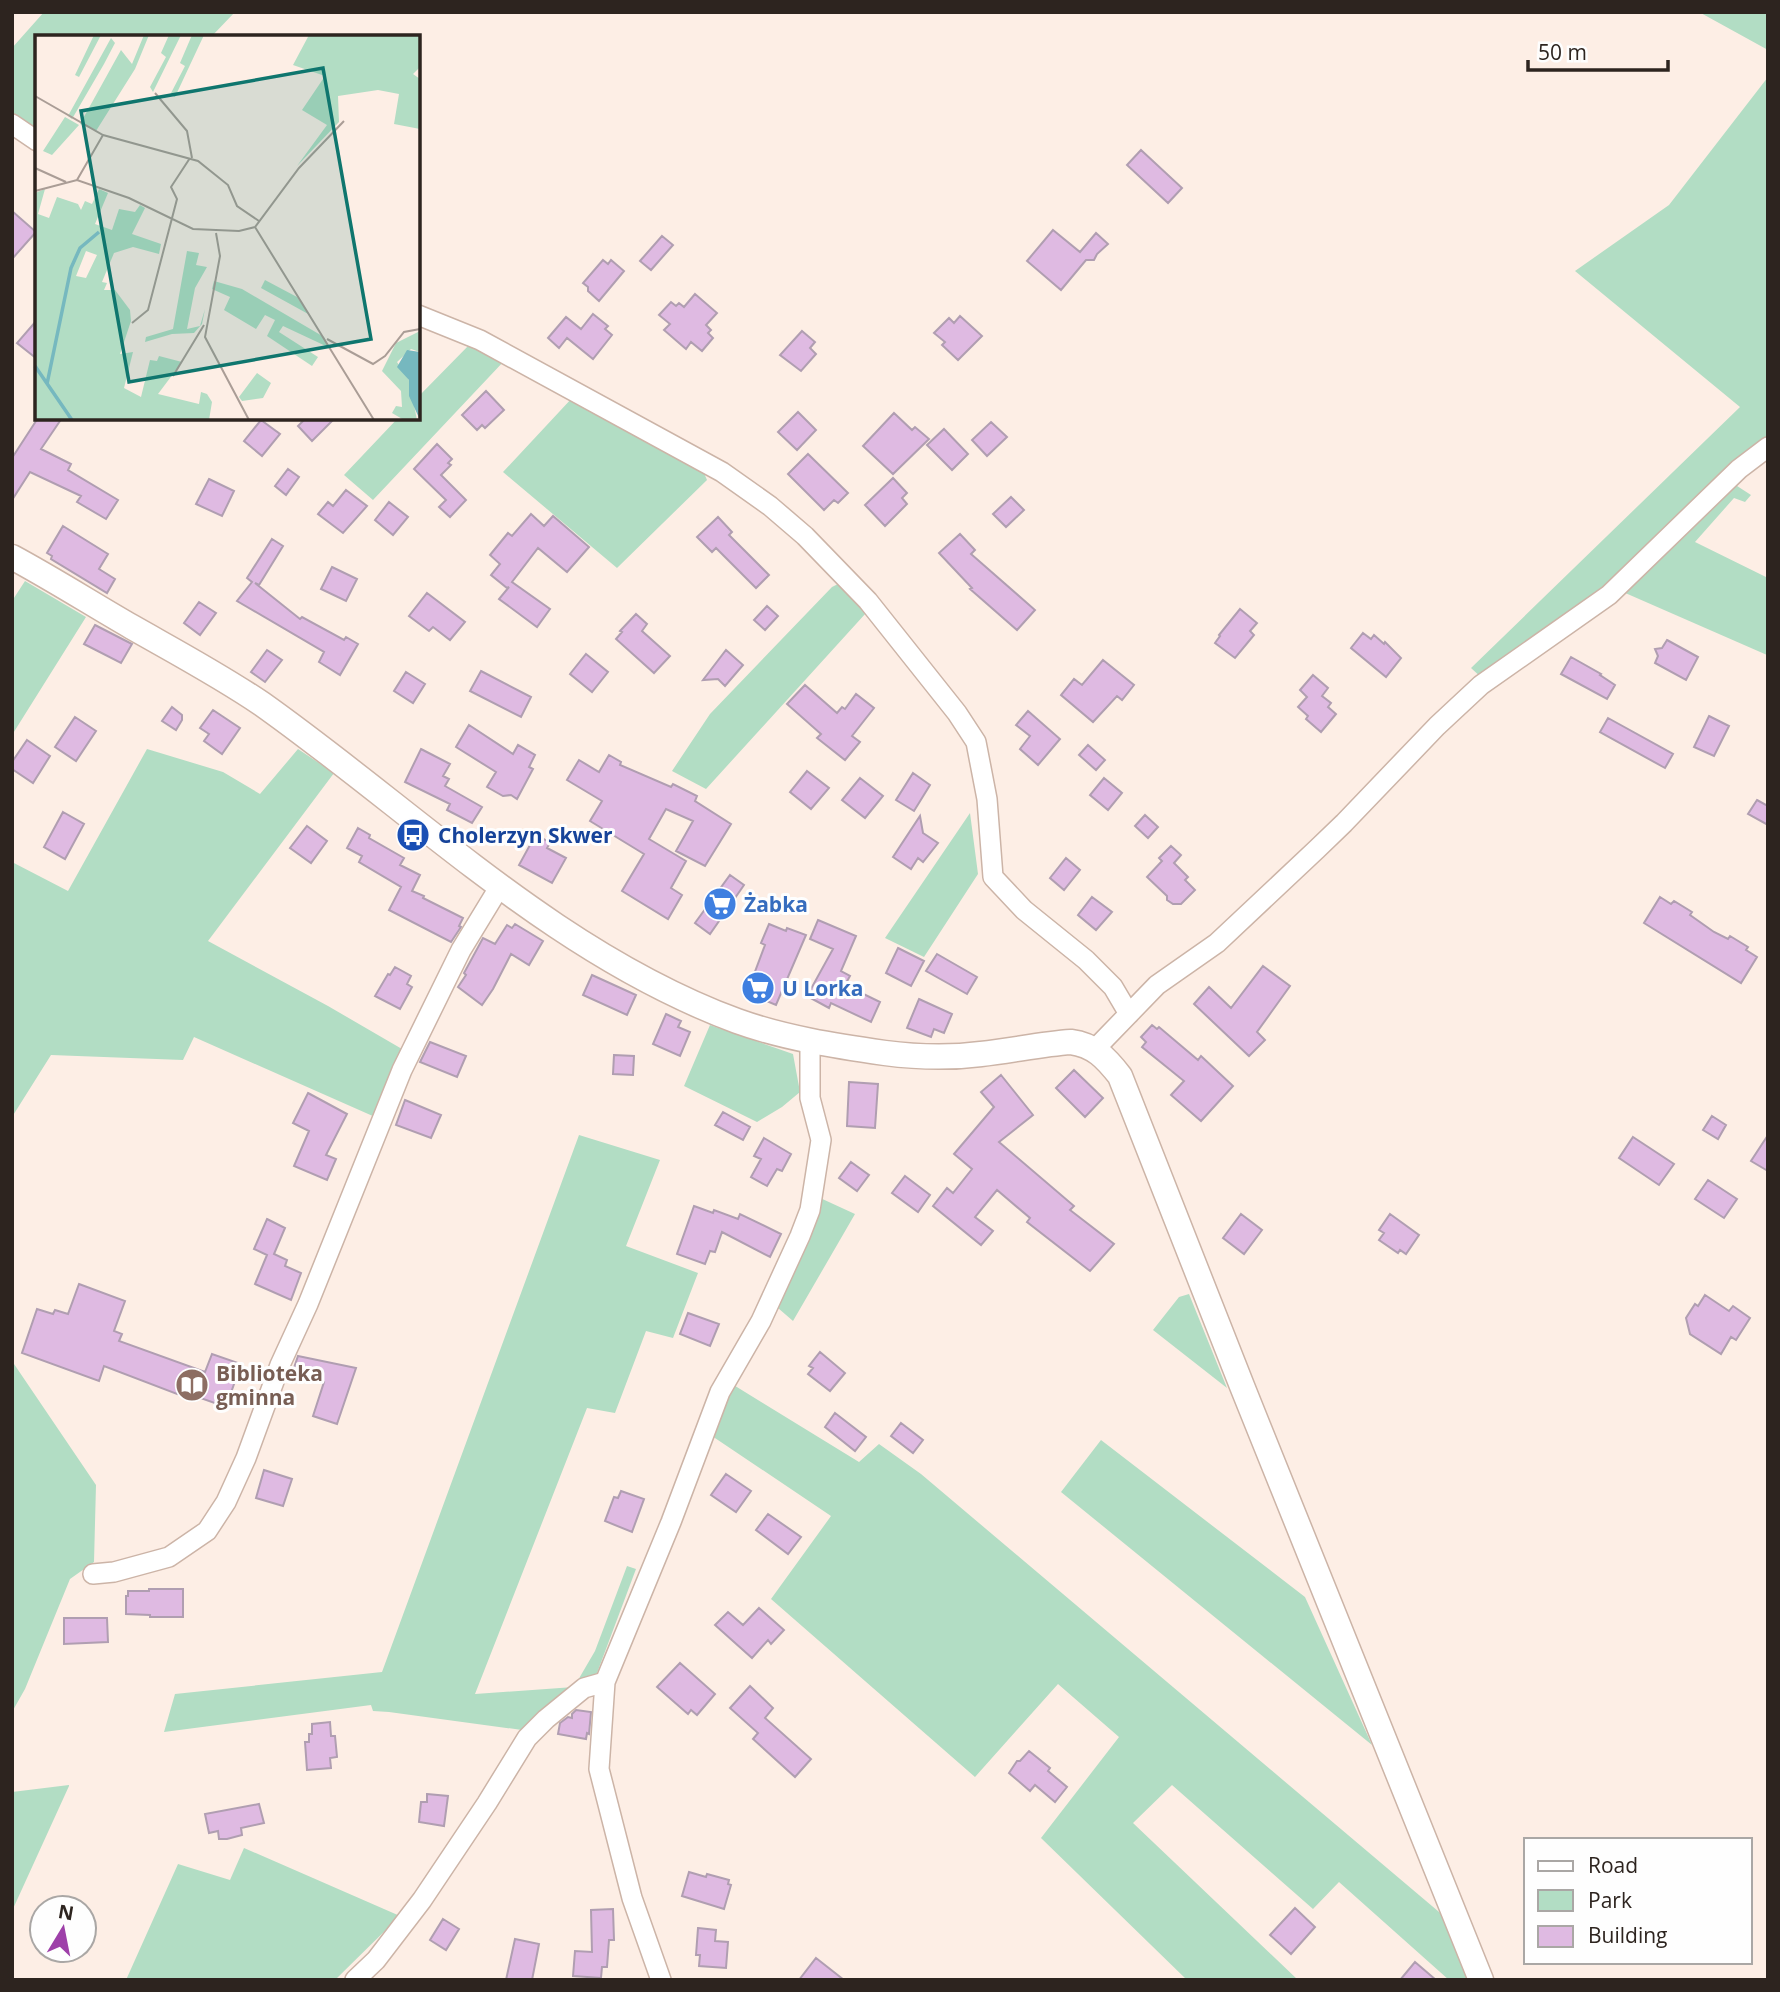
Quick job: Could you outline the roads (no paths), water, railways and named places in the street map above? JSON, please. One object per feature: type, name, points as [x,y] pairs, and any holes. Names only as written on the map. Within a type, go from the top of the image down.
[{"type":"street","points":[[12,124],[35,140]]},
{"type":"street","points":[[420,316],[480,341],[722,472],[771,506],[805,536],[868,601],[976,742],[987,799],[993,877],[1024,910],[1086,960],[1113,987],[1129,1014]]},
{"type":"street","points":[[1095,1049],[1157,985],[1217,943],[1344,823],[1437,726],[1481,685],[1609,595],[1739,469],[1768,447]]},
{"type":"street","points":[[12,557],[230,683],[340,763],[500,886],[565,932],[650,982],[737,1021],[810,1040],[887,1053],[930,1056],[971,1056],[1071,1042],[1095,1049],[1110,1063],[1119,1076],[1481,1980]]},
{"type":"street","points":[[93,1574],[114,1572],[169,1557],[207,1531],[226,1502],[402,1070],[461,950],[500,886]]},
{"type":"street","points":[[661,1980],[632,1898],[599,1769],[605,1682],[671,1522],[720,1392],[761,1321],[810,1210],[821,1140],[810,1098],[810,1040]]},
{"type":"street","points":[[355,1980],[376,1961],[422,1900],[527,1738],[584,1688],[605,1682]]},
{"type":"place","name":"Cholerzyn Skwer","points":[[413,835]]},
{"type":"place","name":"Żabka","points":[[720,904]]},
{"type":"place","name":"U Lorka","points":[[758,988]]},
{"type":"place","name":"Biblioteka gminna","points":[[192,1385]]}]
